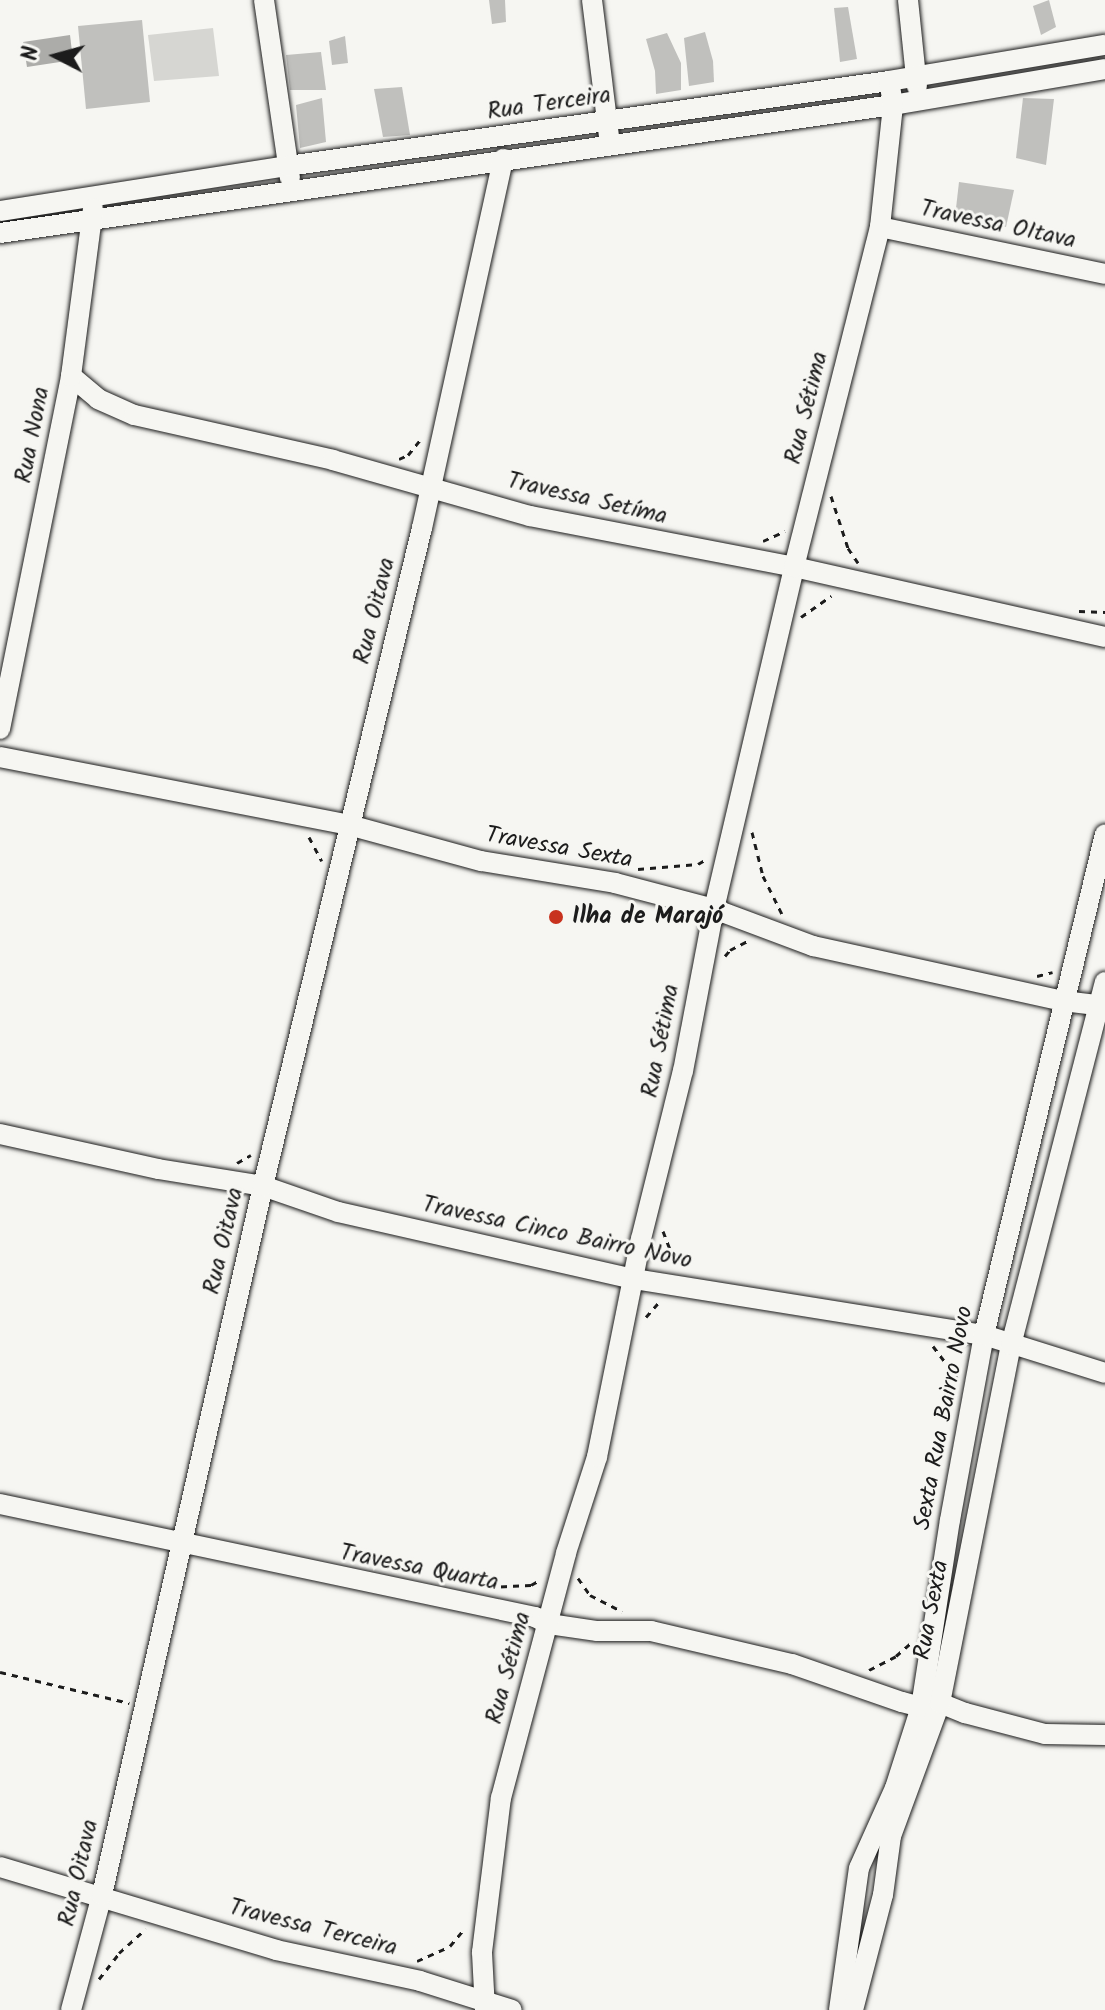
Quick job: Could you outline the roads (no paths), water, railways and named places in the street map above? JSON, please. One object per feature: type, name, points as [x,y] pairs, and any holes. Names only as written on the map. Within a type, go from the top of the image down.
[{"type":"street","points":[[264,0],[291,190]]},
{"type":"street","points":[[592,0],[610,144]]},
{"type":"street","points":[[908,0],[918,99]]},
{"type":"street","name":"Rua Terceira","points":[[0,211],[288,166],[889,81],[1105,45]]},
{"type":"street","name":"Rua Terceira","points":[[0,233],[893,105],[1105,69]]},
{"type":"street","name":"Rua Sétima","points":[[485,2007],[482,1952],[501,1798],[564,1559],[597,1457],[634,1279],[683,1071],[714,909],[794,567],[880,227],[893,105],[889,81]]},
{"type":"street","name":"Rua Oitava","points":[[71,2010],[102,1895],[263,1186],[431,485],[503,159]]},
{"type":"street","name":"Rua Nona","points":[[0,729],[71,376],[94,196]]},
{"type":"street","name":"Travessa OItava","points":[[880,227],[1105,274]]},
{"type":"street","name":"Travessa Setíma","points":[[71,376],[98,399],[134,415],[431,485],[530,516],[794,567],[1105,637]]},
{"type":"street","name":"Travessa Sexta","points":[[0,757],[349,825],[481,861],[615,883],[714,909],[813,946],[1063,1001],[1102,1006]]},
{"type":"street","name":"Sexta Rua Bairro Novo","points":[[839,2010],[859,1868],[930,1705],[950,1520],[984,1335],[1105,834]]},
{"type":"street","name":"Rua Sexta","points":[[853,2010],[883,1895],[891,1836],[930,1705],[1011,1345],[1102,1006],[1105,982]]},
{"type":"street","name":"Travessa Cinco Bairro Novo","points":[[0,1134],[158,1169],[263,1186],[338,1212],[634,1279],[984,1335],[1105,1373]]},
{"type":"street","name":"Travessa Quarta","points":[[0,1504],[180,1545],[535,1617],[549,1624],[597,1631],[651,1631],[792,1664],[930,1705],[1045,1734],[1105,1735]]},
{"type":"street","name":"Travessa Terceira","points":[[0,1867],[102,1895],[276,1950],[392,1975],[485,2007],[512,2010]]},
{"type":"place","name":"Ilha de Marajó","points":[[556,917]]}]
